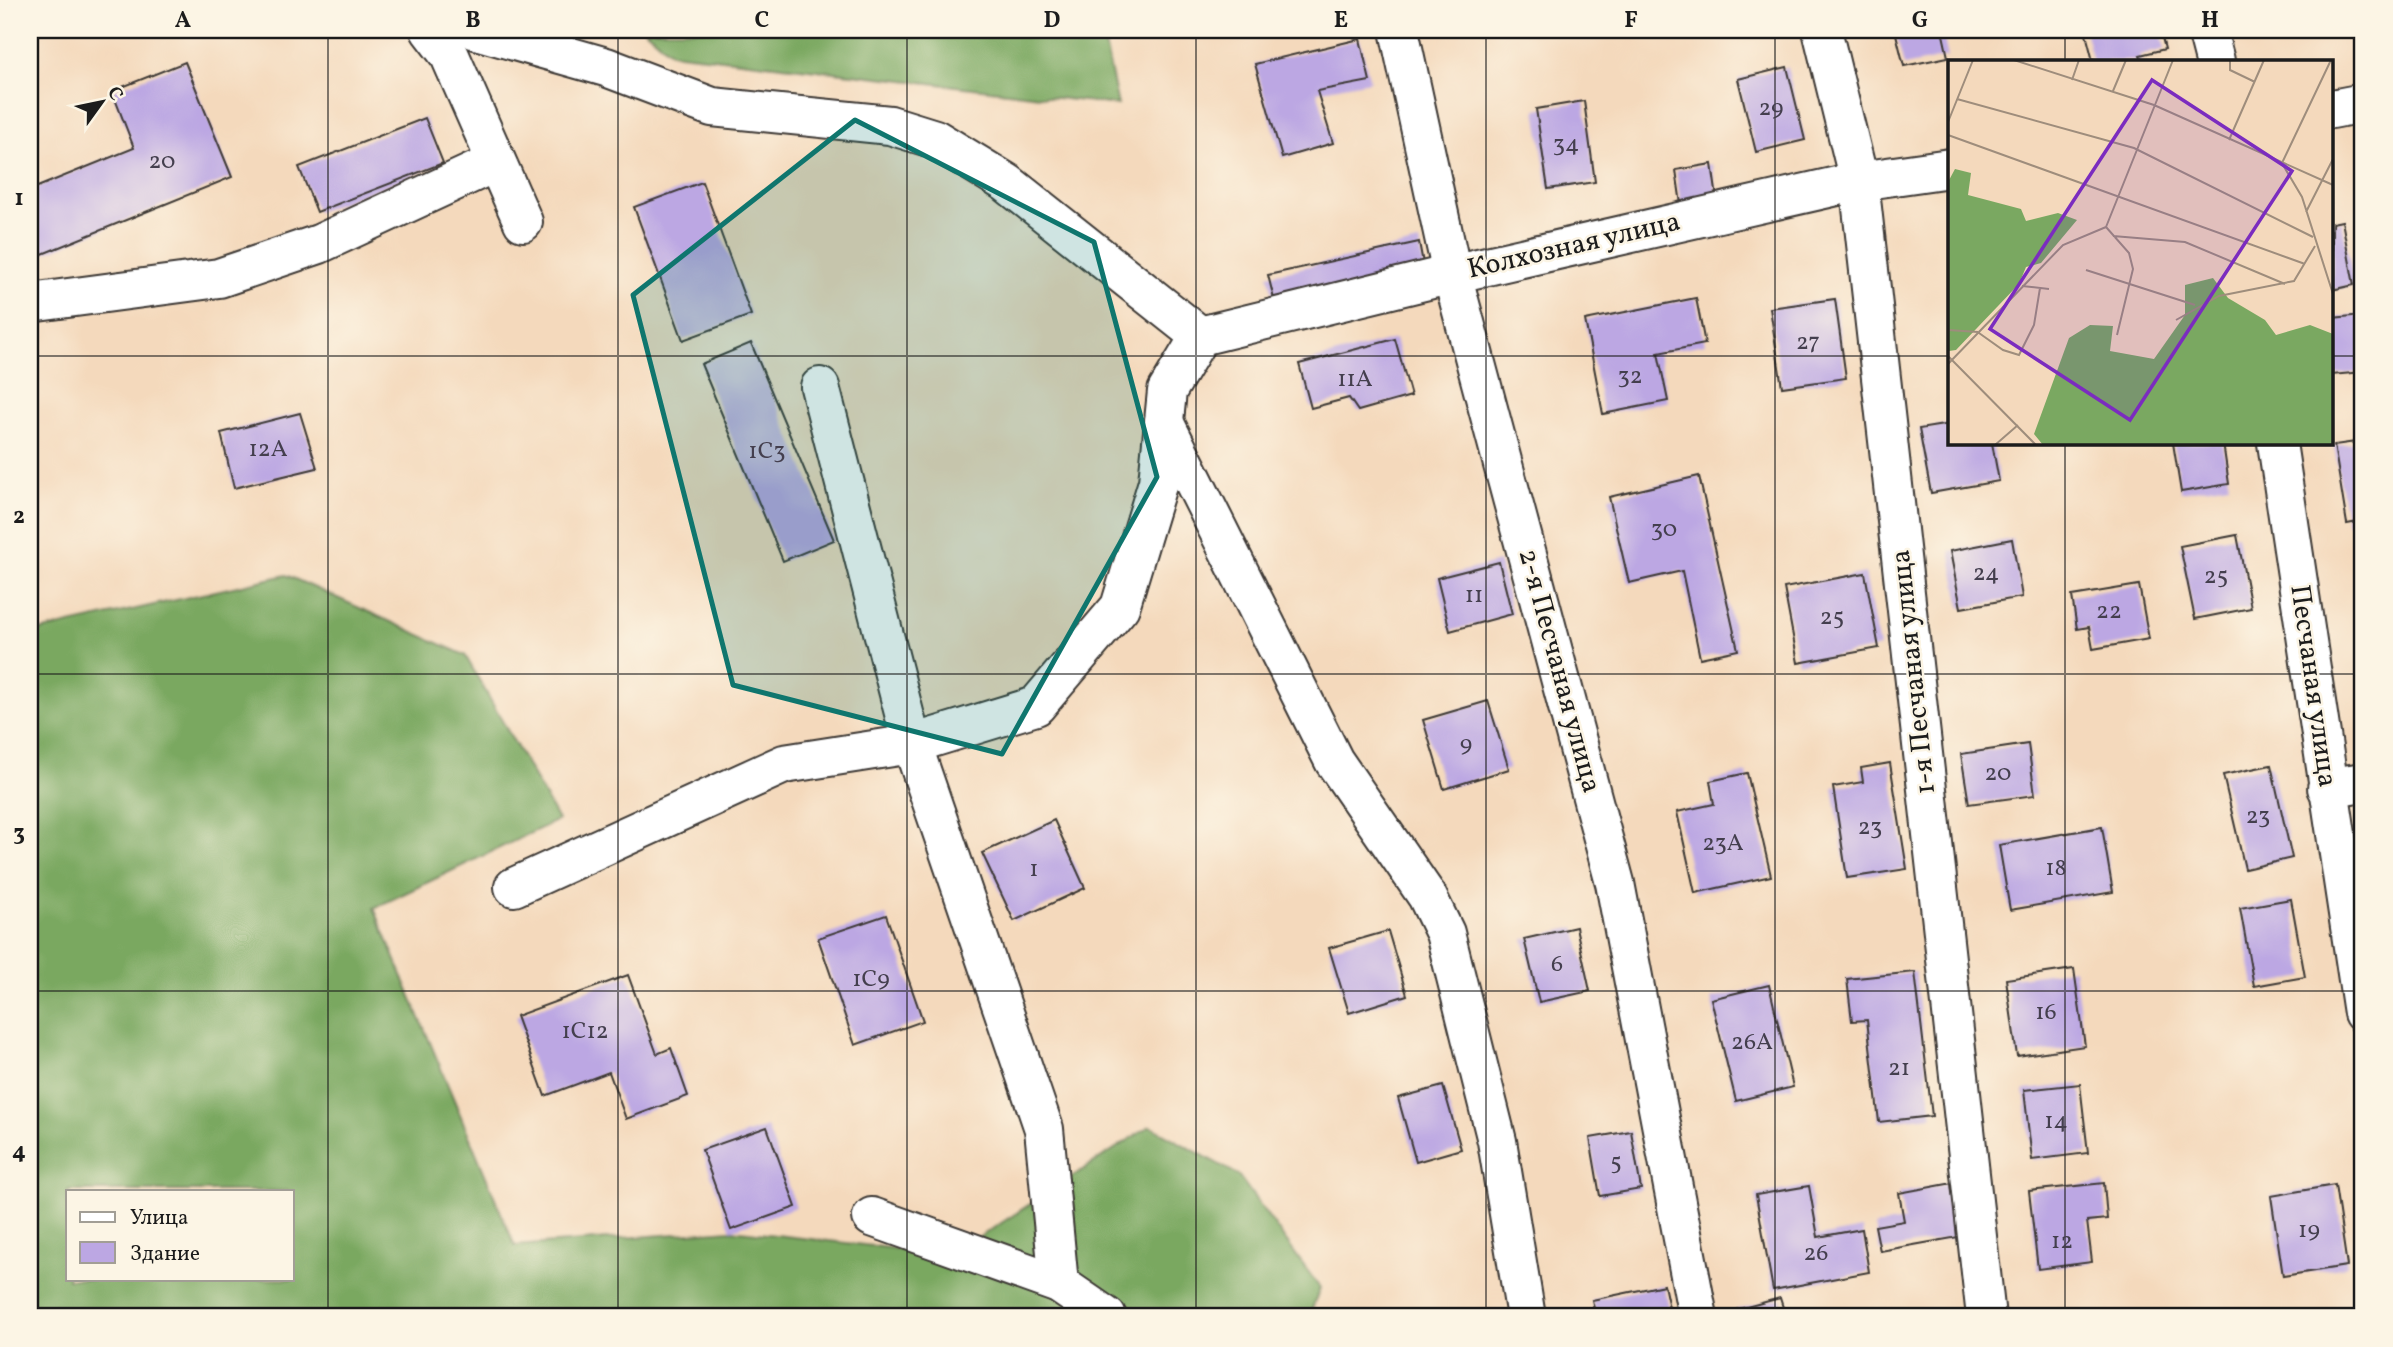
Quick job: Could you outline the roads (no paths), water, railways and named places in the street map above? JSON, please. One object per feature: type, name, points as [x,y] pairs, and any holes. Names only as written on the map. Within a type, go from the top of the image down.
[{"type":"street","points":[[430,30],[450,56],[523,222]]},
{"type":"street","points":[[476,30],[606,67],[712,107],[890,125],[935,139],[1007,183],[1200,336],[1167,391],[1158,482],[1120,607],[1037,706],[912,744],[784,764],[514,887]]},
{"type":"street","name":"2-я Песчаная улица","points":[[1399,30],[1452,274],[1615,883],[1698,1317]]},
{"type":"street","name":"1-я Песчаная улица","points":[[1822,30],[1859,181],[1986,1317]]},
{"type":"street","points":[[2207,30],[2215,60]]},
{"type":"street","points":[[2334,109],[2363,103]]},
{"type":"street","points":[[30,303],[219,278],[320,244],[496,162]]},
{"type":"street","name":"Колхозная улица","points":[[1200,336],[1452,274],[1859,181],[1948,168]]},
{"type":"street","points":[[820,387],[912,744],[1044,1129],[1059,1284]]},
{"type":"street","points":[[1164,422],[1334,761],[1427,896],[1445,933],[1497,1141],[1526,1317]]},
{"type":"street","name":"Песчаная улица","points":[[2277,444],[2345,785],[2363,1013]]},
{"type":"street","points":[[872,1217],[1059,1284],[1107,1317]]}]
